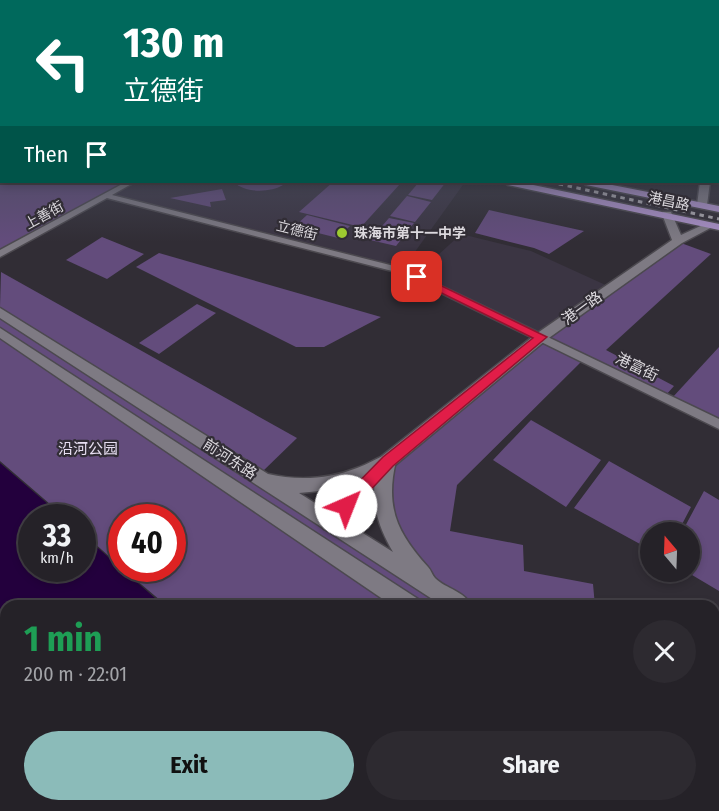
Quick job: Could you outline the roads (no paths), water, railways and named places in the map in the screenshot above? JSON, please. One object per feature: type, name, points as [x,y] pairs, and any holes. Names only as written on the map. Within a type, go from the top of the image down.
[{"type":"main road","name":"港昌路","points":[[513,183],[715,226]]},
{"type":"main road","name":"港昌路","points":[[591,183],[719,209]]},
{"type":"main road","points":[[702,205],[705,183]]},
{"type":"main road","points":[[667,214],[678,241]]},
{"type":"main road","name":"港一路","points":[[330,523],[388,461],[541,337],[678,241],[715,226]]},
{"type":"main road","name":"前河东路","points":[[0,312],[452,600]]},
{"type":"main road","name":"前河东路","points":[[0,333],[402,600]]},
{"type":"main road","points":[[260,478],[276,483],[316,484],[361,475],[388,461]]},
{"type":"main road","points":[[388,461],[382,479],[388,526],[403,554],[425,577],[454,600]]},
{"type":"street","name":"上善街","points":[[0,254],[129,183]]},
{"type":"street","name":"立德街","points":[[106,196],[403,271],[541,337]]},
{"type":"street","name":"港富街","points":[[541,337],[719,423]]},
{"type":"railway","points":[[555,183],[719,219]]},
{"type":"place","name":"珠海市第十一中学","points":[[342,233]]},
{"type":"park label","name":"沿河公园","points":[[88,449]]}]
